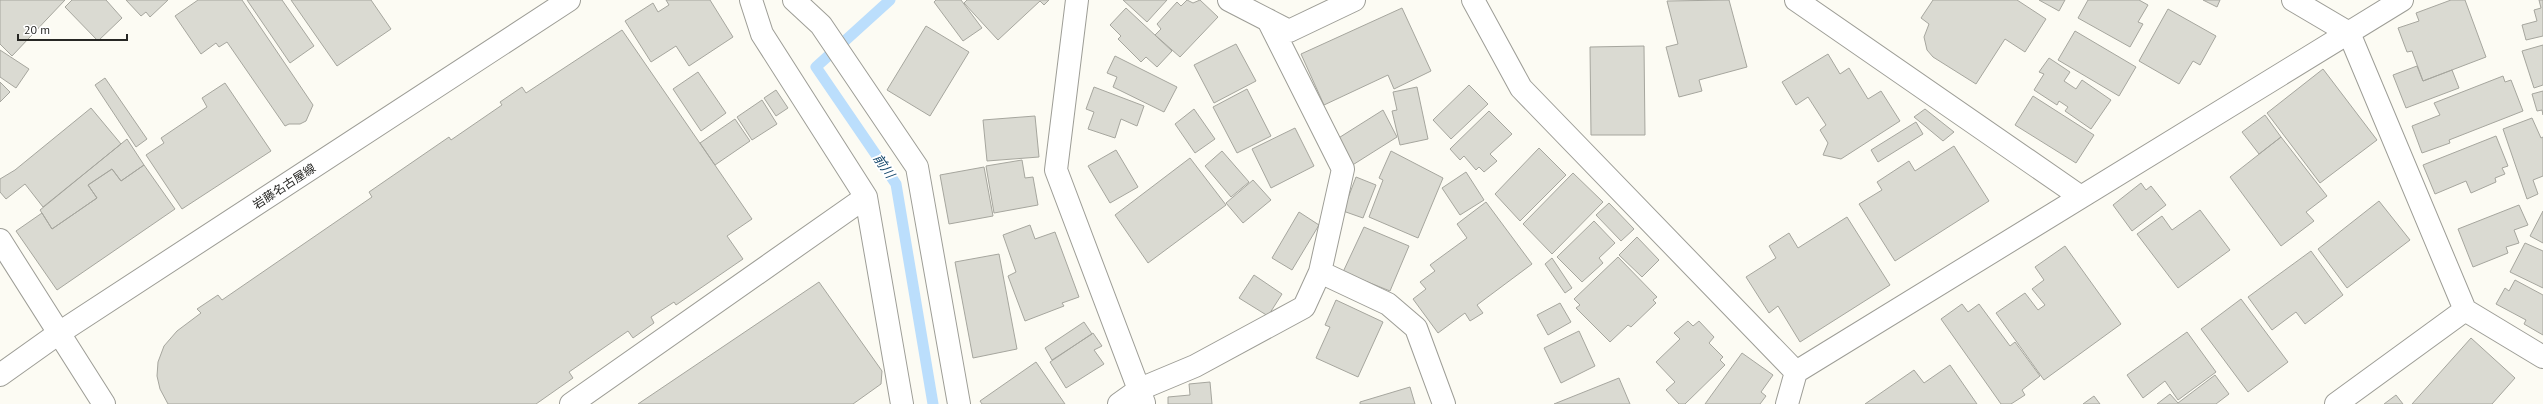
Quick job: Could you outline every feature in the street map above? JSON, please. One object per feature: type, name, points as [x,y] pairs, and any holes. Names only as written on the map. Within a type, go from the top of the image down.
[{"type":"street","name":"岩藤名古屋線","points":[[0,375],[59,333],[569,0]]},
{"type":"street","points":[[751,0],[762,34],[866,197],[902,404]]},
{"type":"street","points":[[794,0],[821,25],[917,167],[958,404]]},
{"type":"street","points":[[1077,0],[1056,170],[1142,397]]},
{"type":"street","points":[[1229,0],[1289,31],[1354,0]]},
{"type":"street","points":[[1473,0],[1521,88],[1796,372]]},
{"type":"street","points":[[1796,0],[2081,197]]},
{"type":"street","points":[[2293,0],[2349,32],[2465,310],[2543,357]]},
{"type":"street","points":[[1787,404],[1796,372],[2402,0]]},
{"type":"street","points":[[1119,404],[1142,397],[1195,366],[1304,307],[1320,272],[1343,169],[1268,20]]},
{"type":"street","points":[[571,404],[866,197]]},
{"type":"street","points":[[0,240],[104,404]]},
{"type":"street","points":[[1320,272],[1388,304],[1416,328],[1444,404]]},
{"type":"street","points":[[2336,404],[2465,310]]},
{"type":"building","points":[[0,0],[65,0],[12,56],[0,44]]},
{"type":"building","points":[[72,0],[106,0],[122,18],[98,41],[65,7]]},
{"type":"building","points":[[126,0],[168,0],[150,17],[146,12],[141,16]]},
{"type":"building","points":[[198,0],[242,0],[313,105],[306,121],[300,124],[289,124],[285,126],[227,42],[219,47],[216,43],[201,54],[175,16]]},
{"type":"building","points":[[247,0],[282,0],[314,46],[290,63]]},
{"type":"building","points":[[291,0],[371,0],[391,29],[337,66]]},
{"type":"building","points":[[666,0],[710,0],[733,37],[689,66],[676,46],[651,62],[625,21],[653,3],[658,12],[669,5]]},
{"type":"building","points":[[936,0],[961,0],[982,28],[963,41],[934,2]]},
{"type":"building","points":[[967,0],[1049,0],[1044,5],[1040,1],[998,40],[964,3]]},
{"type":"building","points":[[1123,0],[1167,0],[1147,22]]},
{"type":"building","points":[[1187,0],[1193,3],[1200,0],[1218,17],[1180,57],[1155,35],[1161,29],[1157,24],[1177,2],[1181,6]]},
{"type":"building","points":[[1729,0],[1747,67],[1699,80],[1702,91],[1679,97],[1666,47],[1678,44],[1667,1]]},
{"type":"building","points":[[1933,0],[2017,0],[2046,19],[2025,52],[2005,39],[1976,84],[1933,57],[1927,50],[1924,37],[1929,24],[1921,18]]},
{"type":"building","points":[[2039,0],[2065,0],[2059,11]]},
{"type":"building","points":[[2088,0],[2139,0],[2148,5],[2138,22],[2143,24],[2130,47],[2078,18]]},
{"type":"building","points":[[2203,0],[2220,0],[2217,7]]},
{"type":"building","points":[[2451,0],[2465,0],[2486,57],[2423,81],[2412,51],[2407,52],[2398,28],[2419,21],[2416,13]]},
{"type":"building","points":[[2539,0],[2543,0],[2543,36],[2526,40],[2522,25],[2537,21],[2534,10],[2541,8]]},
{"type":"building","points":[[1126,8],[1172,51],[1157,67],[1146,57],[1141,62],[1118,39],[1121,36],[1110,25]]},
{"type":"building","points":[[1402,8],[1431,71],[1394,89],[1388,75],[1324,105],[1301,54]]},
{"type":"building","points":[[2168,9],[2216,36],[2200,65],[2193,61],[2179,84],[2139,61]]},
{"type":"building","points":[[926,26],[969,52],[930,116],[887,90]]},
{"type":"building","points":[[622,30],[752,219],[727,236],[743,259],[676,305],[674,302],[651,317],[654,323],[633,338],[628,331],[569,372],[573,378],[536,404],[168,404],[160,389],[157,376],[158,362],[164,346],[177,331],[201,313],[197,309],[218,295],[222,300],[372,197],[369,192],[449,137],[451,140],[502,105],[500,102],[522,87],[526,93]]},
{"type":"building","points":[[2075,31],[2136,67],[2119,96],[2058,60]]},
{"type":"building","points":[[1236,44],[1256,81],[1214,103],[1194,65]]},
{"type":"building","points":[[2543,45],[2543,85],[2534,88],[2522,51]]},
{"type":"building","points":[[1644,46],[1645,135],[1591,135],[1590,47]]},
{"type":"building","points":[[0,50],[29,69],[16,88],[0,77]]},
{"type":"building","points":[[1828,54],[1840,74],[1849,68],[1868,99],[1881,91],[1900,121],[1841,159],[1823,155],[1828,143],[1820,130],[1826,125],[1808,97],[1796,105],[1782,82]]},
{"type":"building","points":[[1115,56],[1177,87],[1164,112],[1113,87],[1117,77],[1107,73]]},
{"type":"building","points":[[2049,58],[2070,72],[2064,81],[2076,89],[2082,80],[2111,100],[2091,129],[2065,111],[2068,107],[2059,101],[2057,105],[2034,90],[2044,74],[2039,72]]},
{"type":"building","points":[[2417,66],[2423,81],[2452,70],[2459,88],[2406,108],[2393,75]]},
{"type":"building","points":[[2323,69],[2377,140],[2320,183],[2267,113]]},
{"type":"building","points":[[698,72],[726,113],[701,131],[673,89]]},
{"type":"building","points":[[2503,76],[2505,82],[2511,80],[2523,111],[2449,140],[2450,143],[2422,153],[2412,126],[2440,115],[2434,103]]},
{"type":"building","points":[[105,78],[147,139],[136,147],[95,85]]},
{"type":"building","points":[[0,82],[10,92],[0,102]]},
{"type":"building","points":[[225,83],[271,151],[182,209],[146,155],[164,143],[161,138],[207,107],[202,98]]},
{"type":"building","points":[[1469,85],[1488,104],[1451,139],[1433,120]]},
{"type":"building","points":[[1094,87],[1144,106],[1137,126],[1121,119],[1115,138],[1088,129],[1094,112],[1086,109]]},
{"type":"building","points":[[1417,87],[1428,139],[1400,145],[1392,111],[1397,110],[1393,92]]},
{"type":"building","points":[[1247,89],[1271,136],[1237,153],[1213,107]]},
{"type":"building","points":[[776,90],[788,108],[776,116],[764,98]]},
{"type":"building","points":[[2543,91],[2543,115],[2542,110],[2537,111],[2532,94]]},
{"type":"building","points":[[2033,96],[2094,135],[2076,163],[2015,125]]},
{"type":"building","points":[[762,100],[777,124],[752,140],[737,117]]},
{"type":"building","points":[[91,108],[121,144],[43,207],[25,184],[6,199],[0,192],[0,179],[15,170]]},
{"type":"building","points":[[1194,109],[1215,139],[1195,153],[1175,124]]},
{"type":"building","points":[[1925,109],[1954,132],[1943,141],[1914,117]]},
{"type":"building","points":[[1383,110],[1397,137],[1351,166],[1337,139]]},
{"type":"building","points":[[1489,111],[1512,134],[1490,154],[1497,161],[1484,172],[1479,167],[1476,170],[1464,156],[1460,160],[1450,149]]},
{"type":"building","points":[[2265,115],[2281,137],[2259,154],[2242,132]]},
{"type":"building","points":[[1035,116],[1039,157],[987,161],[983,120]]},
{"type":"building","points":[[2532,118],[2541,138],[2543,137],[2543,176],[2533,180],[2538,194],[2527,199],[2503,129]]},
{"type":"building","points":[[735,119],[750,141],[715,165],[700,143]]},
{"type":"building","points":[[1916,122],[1923,134],[1878,162],[1871,150]]},
{"type":"building","points":[[1295,128],[1314,166],[1271,188],[1252,149]]},
{"type":"building","points":[[2496,136],[2508,166],[2502,168],[2505,174],[2495,178],[2496,182],[2471,193],[2466,181],[2435,194],[2423,165]]},
{"type":"building","points":[[2281,137],[2327,196],[2306,212],[2314,221],[2281,246],[2230,177]]},
{"type":"building","points":[[127,139],[144,165],[121,181],[112,169],[88,185],[97,198],[52,229],[40,210]]},
{"type":"building","points":[[1954,146],[1989,201],[1895,261],[1859,204],[1882,190],[1877,182],[1909,161],[1915,171]]},
{"type":"building","points":[[1539,148],[1566,175],[1520,221],[1495,194]]},
{"type":"building","points":[[1116,150],[1138,187],[1110,203],[1088,166]]},
{"type":"building","points":[[1222,151],[1249,182],[1231,197],[1205,166]]},
{"type":"building","points":[[1391,151],[1443,178],[1418,238],[1369,217],[1383,180],[1379,178]]},
{"type":"building","points":[[1190,158],[1226,205],[1148,263],[1115,215]]},
{"type":"building","points":[[1022,160],[1025,178],[1033,177],[1038,205],[994,213],[986,166]]},
{"type":"building","points":[[144,165],[175,209],[57,290],[16,231],[42,213],[52,229],[97,198],[88,185],[112,169],[121,181]]},
{"type":"building","points":[[984,167],[993,216],[949,224],[940,175]]},
{"type":"building","points":[[1466,172],[1484,200],[1460,215],[1442,188]]},
{"type":"building","points":[[1573,173],[1603,202],[1552,254],[1523,224]]},
{"type":"building","points":[[1356,177],[1376,185],[1363,218],[1343,211]]},
{"type":"building","points":[[1253,180],[1271,200],[1243,223],[1226,203]]},
{"type":"building","points":[[2141,183],[2146,190],[2151,186],[2166,205],[2132,231],[2113,205]]},
{"type":"building","points":[[2379,201],[2410,240],[2347,288],[2318,249]]},
{"type":"building","points":[[1486,202],[1532,264],[1477,305],[1483,313],[1470,321],[1465,313],[1438,333],[1413,299],[1426,289],[1420,282],[1435,271],[1430,265],[1467,238],[1457,224]]},
{"type":"building","points":[[1609,203],[1634,229],[1621,241],[1596,215]]},
{"type":"building","points":[[2519,205],[2528,225],[2514,230],[2519,243],[2506,247],[2508,253],[2473,267],[2458,229]]},
{"type":"building","points":[[2200,210],[2230,250],[2178,288],[2137,234],[2162,216],[2172,230]]},
{"type":"building","points":[[2543,211],[2543,243],[2530,236]]},
{"type":"building","points":[[1299,212],[1319,225],[1292,270],[1272,258]]},
{"type":"building","points":[[1847,217],[1890,285],[1800,342],[1778,306],[1769,313],[1746,277],[1776,258],[1769,246],[1789,233],[1798,248]]},
{"type":"building","points":[[1594,221],[1615,243],[1599,258],[1603,263],[1582,282],[1557,257]]},
{"type":"building","points":[[1030,225],[1035,239],[1055,232],[1079,297],[1062,303],[1064,306],[1025,321],[1008,276],[1016,272],[1003,235]]},
{"type":"building","points":[[1364,227],[1409,246],[1390,291],[1343,272]]},
{"type":"building","points":[[1637,237],[1659,260],[1642,277],[1619,255]]},
{"type":"building","points":[[2525,243],[2543,251],[2543,288],[2510,272]]},
{"type":"building","points":[[2065,246],[2121,324],[2044,380],[1996,313],[2025,293],[2038,310],[2045,305],[2032,289],[2044,280],[2035,267]]},
{"type":"building","points":[[2311,251],[2343,295],[2305,324],[2296,312],[2272,330],[2248,297]]},
{"type":"building","points":[[999,254],[1017,349],[973,358],[955,262]]},
{"type":"building","points":[[1618,257],[1657,297],[1653,300],[1656,303],[1631,327],[1628,325],[1610,342],[1576,308],[1580,305],[1574,299]]},
{"type":"building","points":[[1552,258],[1572,288],[1565,293],[1545,264]]},
{"type":"building","points":[[1254,275],[1282,294],[1268,316],[1239,298]]},
{"type":"building","points":[[2515,280],[2543,295],[2543,335],[2524,324],[2526,320],[2496,304],[2505,288],[2509,291]]},
{"type":"building","points":[[819,282],[882,371],[881,384],[853,404],[638,404]]},
{"type":"building","points":[[2241,299],[2288,362],[2248,392],[2201,329]]},
{"type":"building","points":[[1336,300],[1383,322],[1358,377],[1316,358],[1330,327],[1325,325]]},
{"type":"building","points":[[1560,303],[1571,322],[1548,335],[1537,315]]},
{"type":"building","points":[[1962,304],[1968,312],[1979,304],[2010,346],[2015,342],[2040,376],[2022,390],[2025,395],[2011,404],[2001,404],[1941,319]]},
{"type":"building","points":[[1688,321],[1693,326],[1699,321],[1714,337],[1709,343],[1723,357],[1720,360],[1725,365],[1685,404],[1679,404],[1666,390],[1675,382],[1656,362],[1680,339],[1674,333]]},
{"type":"building","points":[[1084,322],[1092,334],[1052,360],[1045,348]]},
{"type":"building","points":[[1579,331],[1595,366],[1561,383],[1544,348]]},
{"type":"building","points":[[2187,332],[2216,372],[2178,400],[2165,381],[2143,398],[2127,375]]},
{"type":"building","points":[[1093,333],[1102,346],[1094,350],[1104,364],[1066,388],[1050,362]]},
{"type":"building","points":[[2471,338],[2515,378],[2492,404],[2412,404]]},
{"type":"building","points":[[1742,353],[1773,375],[1761,392],[1766,396],[1760,404],[1705,404]]},
{"type":"building","points":[[1036,362],[1065,404],[982,404],[980,401]]},
{"type":"building","points":[[1950,365],[1977,404],[1865,404],[1914,370],[1924,383]]},
{"type":"building","points":[[2215,375],[2229,394],[2216,404],[2157,404],[2170,394],[2178,403]]},
{"type":"building","points":[[1619,378],[1630,404],[1554,404]]},
{"type":"building","points":[[1210,382],[1212,404],[1168,404],[1168,397],[1190,395],[1189,384]]},
{"type":"building","points":[[1410,387],[1415,404],[1360,404],[1360,402]]},
{"type":"building","points":[[2396,395],[2403,404],[2384,404]]},
{"type":"building","points":[[2094,396],[2100,404],[2083,404]]},
{"type":"waterway","name":"前川","points":[[890,0],[816,67],[896,184],[933,404]]}]
